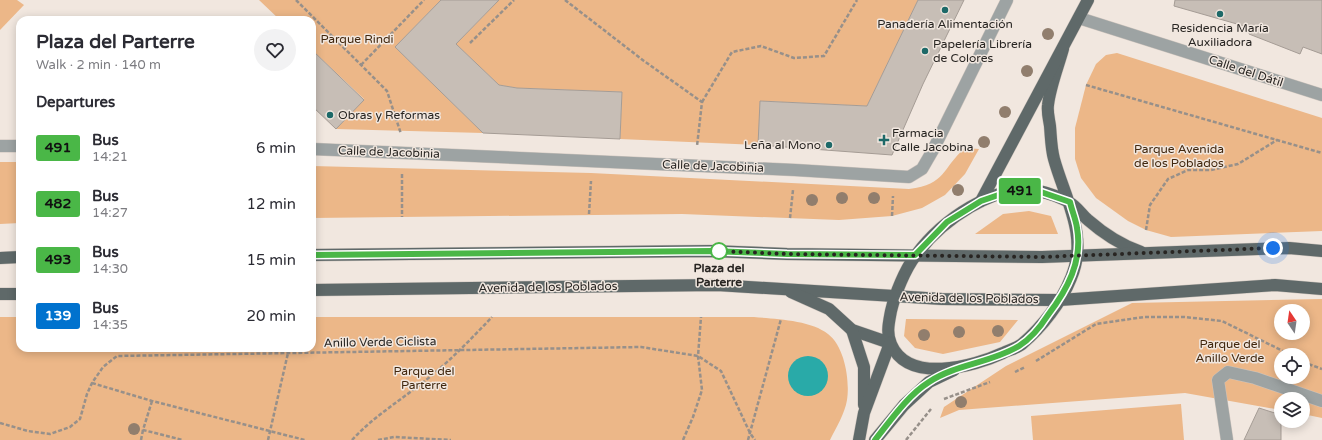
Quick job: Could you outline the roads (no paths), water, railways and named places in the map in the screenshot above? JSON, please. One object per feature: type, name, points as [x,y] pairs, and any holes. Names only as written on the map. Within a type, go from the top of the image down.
[{"type":"main road","points":[[981,201],[1088,0]]},
{"type":"main road","points":[[875,440],[904,404],[929,382],[958,368],[991,359],[1020,346],[1040,326],[1060,300],[1072,278],[1077,256],[1077,229],[1070,202],[1054,158],[1048,106],[1063,49]]},
{"type":"main road","points":[[958,368],[931,369],[909,363],[897,353],[890,343],[888,329],[894,296],[915,255],[947,222],[981,201],[1010,191],[1038,191],[1070,202],[1086,219],[1110,238],[1128,248],[1146,254]]},
{"type":"main road","points":[[316,255],[711,251],[787,254],[1077,256],[1289,248],[1322,251]]},
{"type":"main road","points":[[0,258],[16,257]]},
{"type":"main road","name":"Avenida de los Poblados","points":[[316,290],[717,285],[942,299],[1060,300],[1275,285],[1322,289]]},
{"type":"main road","name":"Avenida de los Poblados","points":[[784,289],[829,309],[852,330],[890,343]]},
{"type":"main road","points":[[0,294],[16,294]]},
{"type":"main road","points":[[852,330],[864,367],[864,413]]},
{"type":"main road","points":[[859,440],[864,413],[890,343]]},
{"type":"street","name":"Calle de Jacobinia","points":[[316,149],[795,170],[909,177],[922,169],[933,150],[1007,0]]},
{"type":"street","name":"Calle del Dátil","points":[[1079,18],[1322,95]]},
{"type":"street","points":[[0,146],[16,146]]},
{"type":"street","points":[[1227,440],[1218,380],[1228,372],[1255,378],[1322,401]]},
{"type":"water","points":[[808,356],[816,358],[822,362],[826,368],[828,376],[826,384],[822,390],[816,394],[808,396],[800,394],[794,390],[790,384],[788,376],[790,368],[794,362],[800,358]]},
{"type":"place","name":"Panadería Alimentación","points":[[945,10]]},
{"type":"place","name":"Residencia María Auxiliadora","points":[[1220,14]]},
{"type":"place","name":"Papelería Librería de Colores","points":[[925,51]]},
{"type":"place","name":"Obras y Reformas","points":[[330,115]]},
{"type":"place","name":"Farmacia Calle Jacobina","points":[[884,140]]},
{"type":"place","name":"Leña al Mono","points":[[829,145]]},
{"type":"place","name":"Plaza del Parterre","points":[[719,251]]},
{"type":"park label","name":"Parque Rindi","points":[[357,39]]},
{"type":"park label","name":"Parque Avenida de los Poblados","points":[[1179,156]]},
{"type":"park label","name":"Parque del Anillo Verde","points":[[1230,351]]},
{"type":"park label","name":"Parque del Parterre","points":[[424,378]]}]
